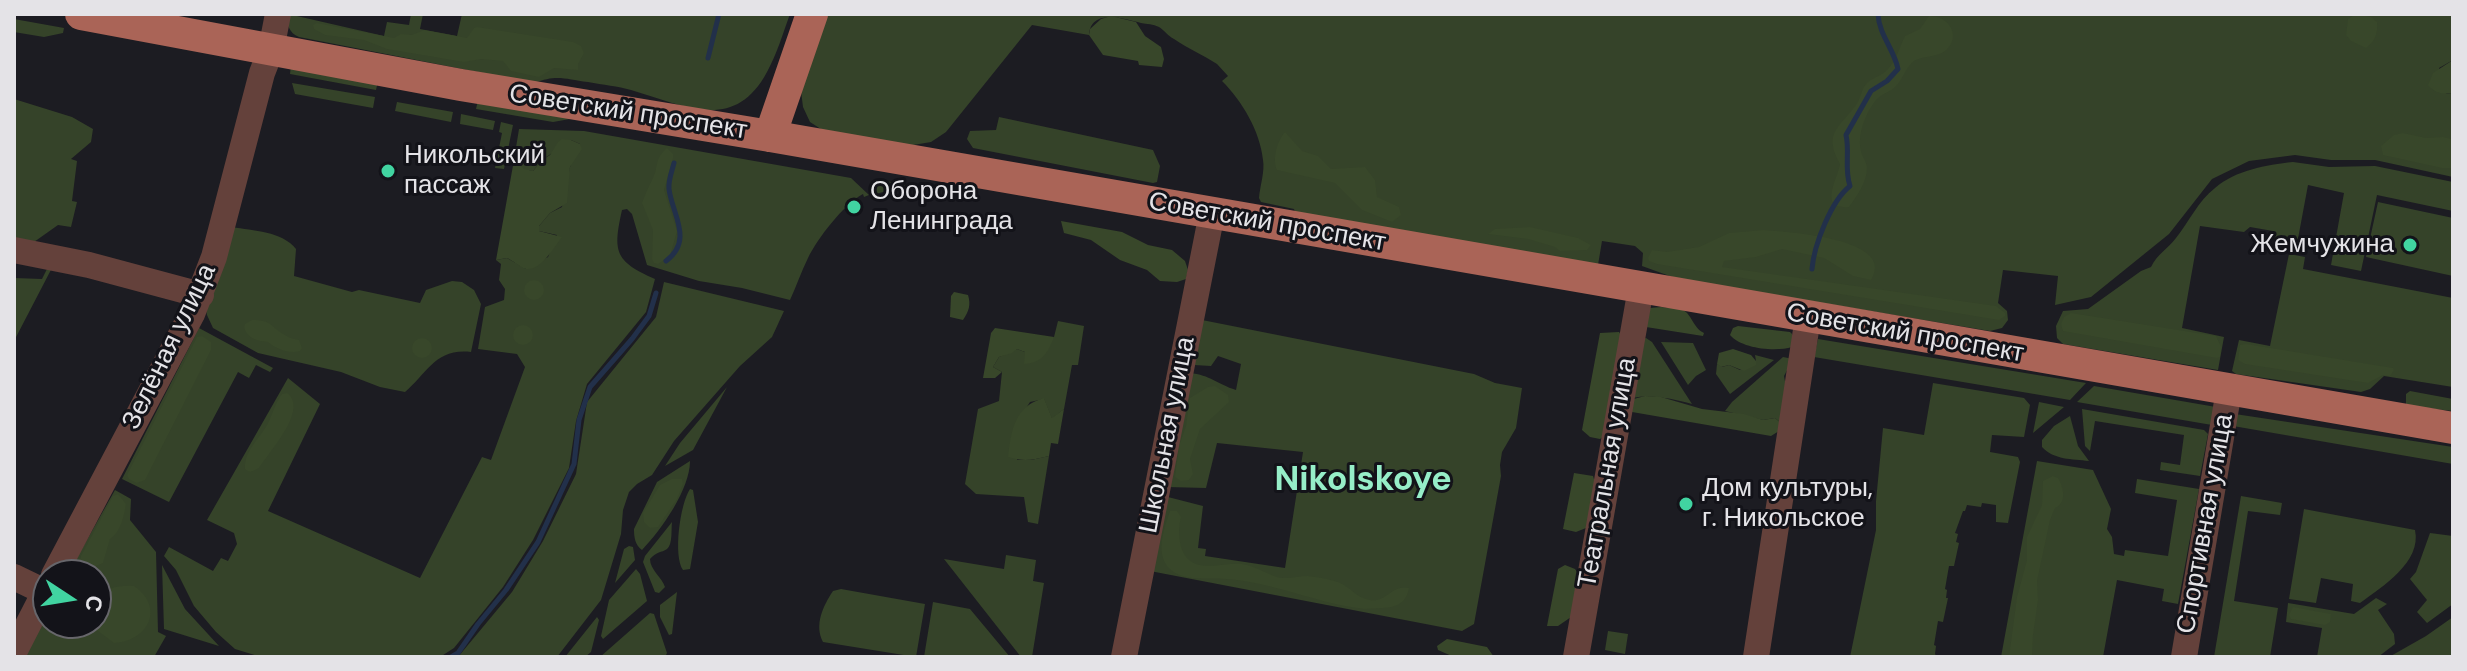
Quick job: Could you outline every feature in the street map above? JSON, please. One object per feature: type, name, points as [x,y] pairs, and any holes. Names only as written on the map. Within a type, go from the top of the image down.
[{"type":"main road","name":"Советский проспект","points":[[81,14],[461,85],[2453,428]]},
{"type":"main road","points":[[770,136],[812,14]]},
{"type":"street","name":"Зелёная улица","points":[[62,559],[201,295],[271,50],[278,14]]},
{"type":"street","name":"Школьная улица","points":[[1126,657],[1212,213]]},
{"type":"street","points":[[14,250],[89,265],[201,295]]},
{"type":"street","name":"Театральная улица","points":[[1576,657],[1641,288]]},
{"type":"street","points":[[1756,657],[1808,317]]},
{"type":"street","name":"Спортивная улица","points":[[2184,657],[2229,390]]},
{"type":"street","name":"Зелёная улица","points":[[14,652],[32,617]]},
{"type":"green space","points":[[288,14],[384,36],[387,22],[409,25],[411,14],[423,14],[420,29],[457,36],[462,14],[790,14],[771,65],[754,91],[739,103],[723,109],[706,110],[616,87],[561,78],[534,83],[299,37],[289,28]]},
{"type":"green space","points":[[827,14],[2453,14],[2453,60],[2439,68],[2446,94],[2453,93],[2453,177],[2375,160],[2331,160],[2295,155],[2249,161],[2212,179],[2169,234],[2091,297],[2055,305],[2058,276],[2003,270],[1998,303],[2007,311],[2008,320],[2002,328],[1990,331],[1678,279],[1642,266],[1643,253],[1635,246],[1602,241],[1598,265],[1295,212],[1294,209],[1261,202],[1261,149],[1249,117],[1222,81],[1228,76],[1217,64],[1159,27],[1118,18],[1096,21],[1089,35],[1032,25],[946,132],[931,142],[907,146],[824,131],[810,122],[803,107],[801,91]]},
{"type":"green space","points":[[2356,14],[2371,17],[2377,22],[2375,37],[2366,48],[2346,35],[2348,19]]},
{"type":"green space","points":[[1111,16],[1136,22],[1145,36],[1161,47],[1162,67],[1139,65],[1138,61],[1103,55],[1089,35],[1090,29],[1101,19]]},
{"type":"green space","points":[[1929,16],[1941,19],[1950,26],[1952,43],[1941,53],[1914,61],[1896,86],[1872,105],[1860,138],[1867,173],[1849,207],[1840,207],[1832,199],[1840,164],[1833,145],[1835,132],[1856,105],[1867,83],[1891,65],[1905,36],[1920,29]]},
{"type":"green space","points":[[14,19],[64,28],[63,33],[44,37],[14,32]]},
{"type":"green space","points":[[317,23],[394,38],[424,30],[467,38],[477,27],[573,42],[581,46],[584,53],[578,70],[554,68],[539,77],[511,71],[503,61],[481,59],[464,62],[387,49],[364,40],[325,35],[314,29],[313,25]]},
{"type":"green space","points":[[2453,60],[2453,93],[2433,90],[2428,85],[2433,73]]},
{"type":"green space","points":[[291,65],[378,81],[376,90],[290,74]]},
{"type":"green space","points":[[292,83],[375,97],[373,108],[295,94]]},
{"type":"green space","points":[[14,99],[72,117],[93,129],[91,142],[71,159],[77,161],[72,201],[77,202],[71,227],[58,225],[34,242],[14,238]]},
{"type":"green space","points":[[478,100],[570,116],[570,119],[553,122],[476,109]]},
{"type":"green space","points":[[397,102],[453,112],[451,122],[395,111]]},
{"type":"green space","points":[[461,114],[495,121],[493,130],[460,124]]},
{"type":"green space","points":[[999,117],[1153,150],[1160,166],[1157,182],[973,148],[967,139],[970,131],[996,130]]},
{"type":"green space","points":[[501,122],[513,125],[504,169],[495,168],[502,133],[499,132]]},
{"type":"green space","points":[[519,129],[584,131],[851,178],[869,195],[864,197],[863,194],[855,199],[825,232],[808,258],[790,300],[699,281],[647,265],[632,214],[627,209],[622,210],[618,236],[620,253],[631,266],[655,279],[646,312],[587,384],[576,421],[569,468],[533,540],[503,587],[454,648],[440,657],[261,657],[235,649],[194,606],[176,570],[164,556],[169,547],[213,571],[221,558],[228,561],[237,544],[234,533],[207,520],[288,378],[320,404],[268,511],[420,578],[482,457],[491,460],[525,367],[517,354],[478,349],[485,307],[504,300],[505,289],[499,280],[501,264],[496,260],[507,258],[526,269],[548,257],[557,235],[539,231],[539,226],[550,213],[562,207],[570,167],[580,144],[571,140],[542,160],[533,171],[524,170],[514,160]]},
{"type":"green space","points":[[1285,132],[1302,151],[1318,156],[1331,169],[1365,167],[1375,180],[1377,197],[1399,207],[1401,215],[1392,222],[1362,210],[1335,183],[1277,170],[1276,150]]},
{"type":"green space","points":[[2403,133],[2451,139],[2453,166],[2442,168],[2383,155],[2381,146],[2394,135]]},
{"type":"green space","points":[[562,139],[580,144],[582,149],[570,167],[567,203],[550,213],[539,226],[539,231],[562,237],[547,258],[532,269],[507,258],[496,260],[514,160],[524,169],[533,171]]},
{"type":"green space","points":[[667,148],[673,158],[664,190],[677,231],[670,256],[658,264],[652,259],[653,230],[642,203],[658,159]]},
{"type":"green space","points":[[2293,162],[2329,167],[2375,166],[2453,182],[2453,211],[2377,195],[2361,271],[2331,265],[2344,193],[2308,185],[2297,244],[2273,239],[2273,231],[2250,227],[2244,232],[2200,226],[2182,328],[2224,337],[2218,370],[2063,344],[2057,338],[2056,326],[2063,311],[2088,309],[2151,267],[2204,199],[2223,182],[2262,167]]},
{"type":"green space","points":[[875,179],[922,188],[904,187],[875,194],[871,183]]},
{"type":"green space","name":"Жемчужина","points":[[2378,202],[2453,218],[2453,276],[2366,257]]},
{"type":"green space","points":[[1061,221],[1122,232],[1148,245],[1172,250],[1185,261],[1188,270],[1186,279],[1160,281],[1147,270],[1120,260],[1091,240],[1064,233]]},
{"type":"green space","points":[[232,227],[283,239],[296,249],[294,276],[352,292],[359,290],[420,303],[426,290],[452,281],[462,282],[474,290],[481,304],[471,352],[440,358],[405,392],[380,387],[341,372],[258,353],[213,328],[207,315],[205,305]]},
{"type":"green space","points":[[1530,227],[1578,238],[1591,245],[1587,250],[1560,251],[1528,239],[1488,234],[1495,229]]},
{"type":"green space","points":[[1764,230],[1815,236],[1855,246],[1869,255],[1875,266],[1871,280],[1853,276],[1824,258],[1782,249],[1756,257],[1724,261],[1722,267],[1996,306],[2005,316],[1999,320],[1657,264],[1648,258],[1652,250],[1667,252],[1699,247],[1729,233]]},
{"type":"green space","points":[[2289,254],[2305,257],[2303,269],[2453,298],[2453,387],[2384,376],[2370,389],[2361,392],[2232,371],[2239,340],[2270,346]]},
{"type":"green space","points":[[50,263],[54,264],[14,341],[14,278],[42,279]]},
{"type":"green space","points":[[534,280],[541,283],[544,290],[541,297],[534,300],[527,297],[524,290],[527,283]]},
{"type":"green space","points":[[664,282],[784,311],[772,337],[740,366],[674,441],[652,475],[629,492],[623,510],[621,534],[601,600],[557,657],[458,657],[512,592],[543,541],[576,474],[587,402],[656,317]]},
{"type":"green space","points":[[954,292],[968,295],[969,308],[963,320],[950,317]]},
{"type":"green space","points":[[1650,308],[1685,311],[1704,333],[1703,336],[1646,327]]},
{"type":"green space","points":[[2071,313],[2216,336],[2221,347],[2220,357],[2063,331],[2061,324],[2064,317]]},
{"type":"green space","points":[[252,320],[268,323],[299,340],[302,348],[296,352],[287,351],[253,339],[244,327]]},
{"type":"green space","points":[[1202,320],[1474,374],[1495,383],[1522,388],[1516,428],[1502,452],[1501,476],[1474,624],[1462,631],[1150,571],[1164,496],[1203,506],[1198,548],[1206,549],[1205,556],[1285,568],[1303,452],[1217,443],[1206,488],[1167,487],[1190,373],[1236,390],[1241,364],[1218,356],[1211,366],[1194,365]]},
{"type":"green space","points":[[1058,321],[1084,326],[1078,365],[1072,365],[1064,409],[1052,419],[1044,399],[1030,402],[1023,413],[1017,460],[1049,456],[1038,524],[1028,522],[1024,497],[976,494],[965,484],[978,409],[999,401],[1002,372],[993,367],[999,357],[1017,349],[1025,352],[1054,337]]},
{"type":"green space","points":[[523,325],[530,328],[533,335],[530,342],[523,345],[516,342],[513,335],[516,328]]},
{"type":"green space","points":[[199,328],[273,368],[270,372],[256,365],[249,378],[238,372],[169,502],[122,479]]},
{"type":"green space","points":[[995,328],[1054,337],[1040,359],[1024,364],[1025,352],[1017,349],[999,357],[993,367],[1002,372],[995,378],[983,378],[991,333]]},
{"type":"green space","points":[[1733,328],[1790,332],[1792,347],[1769,349],[1742,343],[1730,335]]},
{"type":"green space","points":[[1619,332],[1624,340],[1607,434],[1600,439],[1590,437],[1582,430],[1600,333]]},
{"type":"green space","points":[[202,336],[211,342],[211,350],[145,480],[137,483],[127,475],[197,337]]},
{"type":"green space","points":[[422,338],[429,341],[432,348],[429,355],[422,358],[415,355],[412,348],[415,341]]},
{"type":"green space","points":[[1642,339],[1652,342],[1692,404],[1655,397],[1633,398]]},
{"type":"green space","points":[[1818,339],[2086,383],[2070,400],[1814,357]]},
{"type":"green space","points":[[1661,342],[1693,343],[1706,370],[1688,385]]},
{"type":"green space","points":[[2240,345],[2394,370],[2390,376],[2383,375],[2368,383],[2245,364],[2238,360]]},
{"type":"green space","points":[[1733,349],[1751,355],[1756,365],[1744,371],[1717,364],[1719,353]]},
{"type":"green space","points":[[1755,355],[1774,360],[1730,394],[1716,374],[1717,364],[1740,370],[1756,361]]},
{"type":"green space","points":[[1783,357],[1793,359],[1784,376],[1786,387],[1781,423],[1775,418],[1763,420],[1725,411],[1732,402]]},
{"type":"green space","points":[[1933,383],[2024,398],[2030,405],[2024,437],[1992,435],[1990,452],[2018,457],[2020,462],[2008,523],[1996,522],[1996,505],[1967,505],[1963,511],[1955,533],[1958,534],[1956,542],[1959,543],[1954,566],[1949,566],[1945,589],[1948,598],[1943,622],[1938,621],[1934,645],[1937,657],[1850,657],[1876,530],[1883,428],[1924,435]]},
{"type":"green space","points":[[1215,386],[1228,395],[1229,402],[1200,429],[1190,459],[1193,474],[1189,480],[1181,481],[1175,477],[1190,398]]},
{"type":"green space","points":[[2094,386],[2216,407],[2212,425],[2077,402]]},
{"type":"green space","points":[[727,387],[693,450],[665,466],[680,443]]},
{"type":"green space","points":[[2410,391],[2453,399],[2453,411],[2406,404],[2406,394]]},
{"type":"green space","points":[[287,393],[293,400],[291,419],[259,468],[248,471],[245,462],[250,450],[280,397]]},
{"type":"green space","points":[[1645,396],[1763,420],[1775,418],[1781,423],[1779,431],[1771,436],[1632,412],[1630,400]]},
{"type":"green space","points":[[1044,398],[1052,418],[1064,409],[1058,444],[1051,443],[1049,456],[1028,460],[1008,457],[1016,420],[1027,407]]},
{"type":"green space","points":[[2039,402],[2064,407],[2033,433]]},
{"type":"green space","points":[[2082,409],[2204,430],[2208,434],[2200,476],[2160,470],[2161,462],[2180,465],[2184,435],[2095,421],[2090,451],[2085,446]]},
{"type":"green space","points":[[2235,414],[2453,447],[2453,464],[2233,426]]},
{"type":"green space","points":[[2070,416],[2078,446],[2089,461],[2058,457],[2042,447],[2042,440],[2054,426]]},
{"type":"green space","points":[[690,461],[680,496],[642,550],[635,541],[634,529],[657,482]]},
{"type":"green space","points":[[2037,461],[2093,470],[2111,509],[2107,529],[2112,537],[2114,554],[2124,556],[2125,550],[2168,556],[2177,500],[2135,493],[2137,479],[2199,489],[2178,604],[2162,601],[2164,589],[2117,580],[2103,657],[2001,657]]},
{"type":"green space","points":[[1574,473],[1593,476],[1597,489],[1586,528],[1576,532],[1563,529]]},
{"type":"green space","points":[[2053,476],[2060,482],[2063,499],[2050,520],[2037,581],[2032,657],[2009,657],[2017,597],[2027,560],[2027,537],[2042,505],[2043,481]]},
{"type":"green space","points":[[672,479],[682,479],[677,499],[658,527],[650,528],[644,522],[643,513],[660,485]]},
{"type":"green space","points":[[690,489],[693,490],[698,522],[690,569],[683,570],[678,554],[679,530]]},
{"type":"green space","points":[[115,490],[131,499],[130,520],[156,552],[158,632],[166,636],[154,657],[23,657],[33,639],[112,639],[112,559],[76,559]]},
{"type":"green space","points":[[118,494],[126,504],[123,519],[110,539],[104,559],[80,559],[81,556],[113,496]]},
{"type":"green space","points":[[2241,496],[2282,503],[2280,515],[2248,511],[2234,601],[2278,608],[2270,657],[2214,657]]},
{"type":"green space","points":[[2304,509],[2415,530],[2416,542],[2398,572],[2360,603],[2351,601],[2353,584],[2321,578],[2316,603],[2289,599]]},
{"type":"green space","points":[[1170,511],[1177,511],[1181,517],[1181,544],[1185,555],[1193,563],[1207,566],[1242,564],[1281,578],[1308,576],[1327,579],[1343,584],[1370,600],[1380,599],[1403,587],[1409,588],[1407,596],[1392,607],[1365,609],[1244,581],[1177,574],[1166,564],[1162,550]]},
{"type":"green space","points":[[672,522],[669,547],[650,559],[665,587],[659,593],[655,592],[643,562]]},
{"type":"green space","points":[[2430,533],[2453,536],[2453,604],[2427,623],[2417,612],[2427,600],[2410,579],[2416,572]]},
{"type":"green space","points":[[633,547],[635,560],[615,583],[624,549]]},
{"type":"green space","points":[[1006,555],[1036,560],[1033,581],[1044,583],[1032,657],[1021,657],[944,559],[1004,569]]},
{"type":"green space","points":[[162,565],[185,609],[219,646],[164,629]]},
{"type":"green space","points":[[1565,565],[1575,569],[1581,578],[1574,615],[1558,626],[1547,626],[1558,569]]},
{"type":"green space","points":[[636,569],[647,601],[603,639],[601,636],[609,600]]},
{"type":"green space","points":[[134,586],[143,594],[151,613],[144,630],[126,641],[114,643],[109,639],[112,639],[112,588]]},
{"type":"green space","points":[[841,589],[925,604],[916,657],[823,642],[819,629],[823,609],[833,591]]},
{"type":"green space","points":[[677,592],[672,634],[669,635],[660,617],[660,605]]},
{"type":"green space","points":[[2376,598],[2387,604],[2378,610],[2394,634],[2395,644],[2378,657],[2317,657],[2322,628],[2286,622],[2288,603],[2354,614]]},
{"type":"green space","points":[[933,602],[970,609],[1010,657],[924,657]]},
{"type":"green space","points":[[2293,607],[2331,614],[2330,622],[2325,625],[2291,619],[2289,615]]},
{"type":"green space","points":[[650,613],[654,614],[667,653],[665,657],[600,657]]},
{"type":"green space","points":[[597,617],[599,620],[591,652],[585,657],[565,657]]},
{"type":"green space","points":[[2453,617],[2453,657],[2389,657],[2426,636]]},
{"type":"green space","points":[[1608,631],[1628,634],[1625,654],[1605,650]]},
{"type":"green space","points":[[1447,639],[1487,647],[1494,657],[1454,657],[1438,650],[1437,646]]},
{"type":"waterway","points":[[708,58],[719,14]]},
{"type":"waterway","points":[[1812,269],[1825,224],[1836,202],[1850,186],[1846,135],[1871,91],[1898,69],[1878,14]]},
{"type":"waterway","points":[[666,261],[674,253],[680,236],[669,189],[674,163]]},
{"type":"waterway","points":[[451,657],[458,653],[506,590],[538,542],[574,464],[579,420],[590,387],[649,316],[656,293]]},
{"type":"place","name":"Никольский пассаж","points":[[388,171]]},
{"type":"place","name":"Оборона Ленинграда","points":[[854,207]]},
{"type":"place","name":"Жемчужина","points":[[2410,245]]},
{"type":"place","name":"Дом культуры, г. Никольское","points":[[1686,504]]},
{"type":"district","name":"Nikolskoye","points":[[1363,481]]}]
